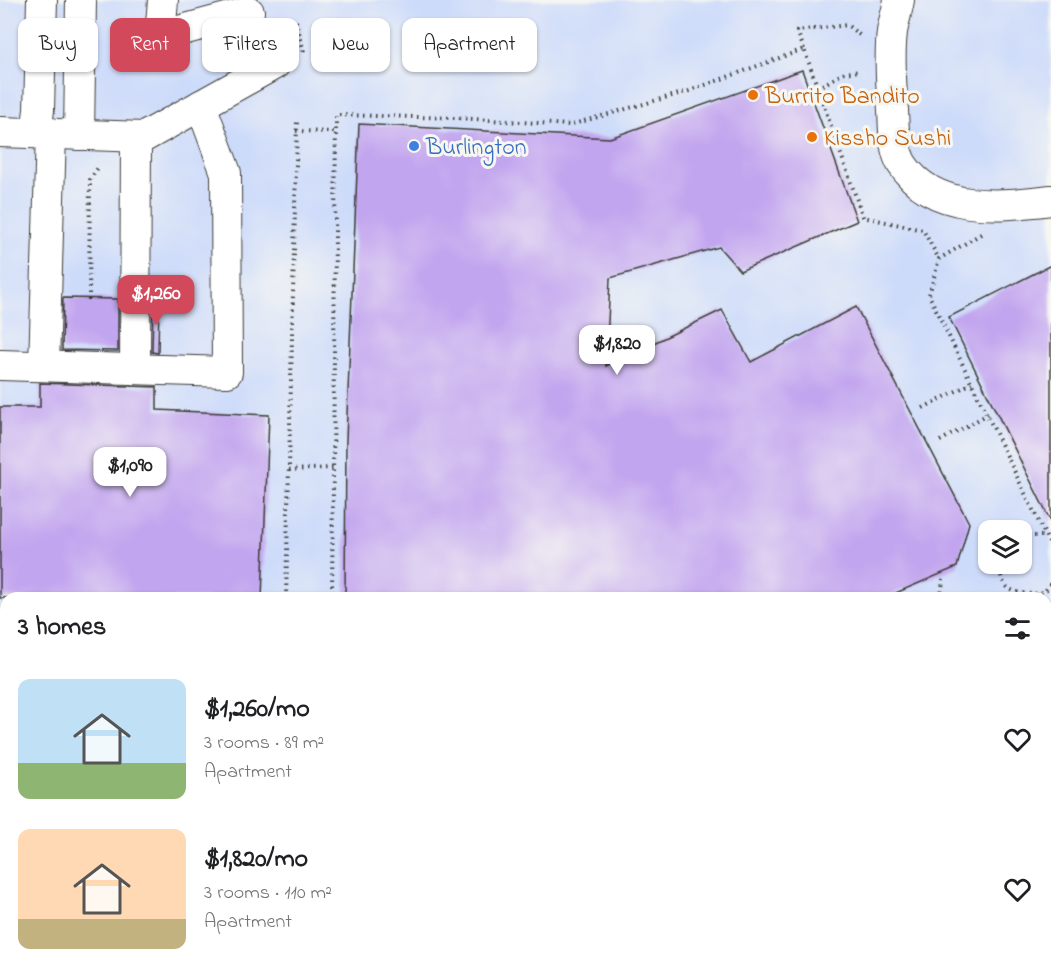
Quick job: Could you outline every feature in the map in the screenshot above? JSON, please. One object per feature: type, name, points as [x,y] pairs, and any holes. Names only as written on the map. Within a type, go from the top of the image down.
[{"type":"street","points":[[42,0],[39,110],[55,134]]},
{"type":"street","points":[[44,366],[55,134],[81,0]]},
{"type":"street","points":[[163,0],[160,36],[249,12]]},
{"type":"street","points":[[899,0],[892,33],[891,86],[895,144],[902,164],[919,182],[943,198],[969,204],[1051,200]]},
{"type":"street","points":[[0,132],[144,137],[261,72]]},
{"type":"street","points":[[0,365],[226,372],[226,173],[201,105]]},
{"type":"street","points":[[135,369],[136,137]]},
{"type":"path","points":[[864,38],[847,25],[797,31],[863,217],[923,230],[939,259]]},
{"type":"path","points":[[299,31],[304,48],[303,53]]},
{"type":"path","points":[[332,592],[336,115],[457,118],[570,125],[689,91],[804,49]]},
{"type":"path","points":[[817,88],[844,73],[864,70]]},
{"type":"path","points":[[286,592],[297,121]]},
{"type":"path","points":[[296,131],[336,132]]},
{"type":"path","points":[[89,300],[90,180],[105,158]]},
{"type":"path","points":[[983,233],[939,259],[929,295],[1051,547]]},
{"type":"path","points":[[923,408],[972,382]]},
{"type":"path","points":[[940,441],[988,414]]},
{"type":"path","points":[[289,470],[333,468]]},
{"type":"path","points":[[1032,536],[1046,536]]},
{"type":"path","points":[[1000,574],[1007,587],[1025,592]]},
{"type":"path","points":[[941,592],[943,579]]},
{"type":"shaded area","points":[[0,0],[1051,0],[1051,592],[0,592]]},
{"type":"building","points":[[802,70],[857,221],[740,271],[719,247],[610,278],[606,366],[722,310],[751,362],[856,307],[969,523],[957,567],[898,592],[345,592],[346,440],[359,124],[610,138]]},
{"type":"building","points":[[1051,265],[1051,522],[949,317]]},
{"type":"building","points":[[63,298],[118,299],[118,351],[62,350]]},
{"type":"building","points":[[153,300],[159,300],[158,353],[152,352]]},
{"type":"building","points":[[40,383],[157,387],[157,410],[269,415],[262,592],[0,592],[0,407],[40,407]]},
{"type":"place","name":"Burrito Bandito","points":[[753,95]]},
{"type":"place","name":"Kissho Sushi","points":[[812,137]]},
{"type":"place","name":"Burlington","points":[[414,146]]}]
